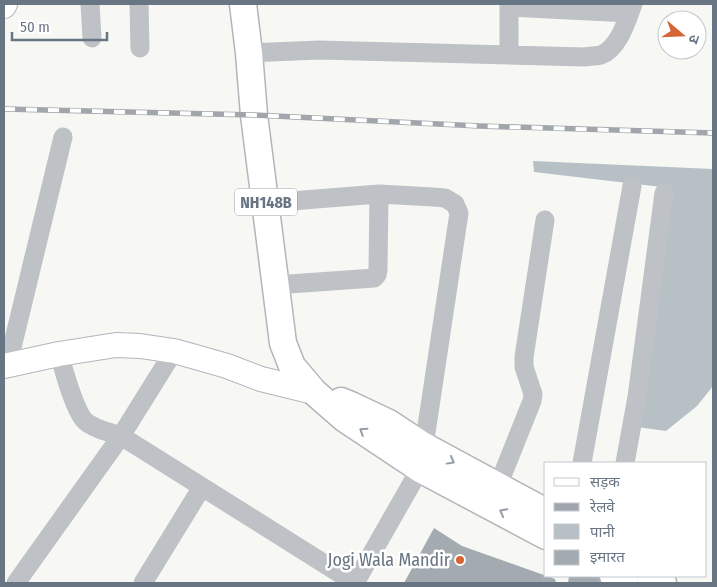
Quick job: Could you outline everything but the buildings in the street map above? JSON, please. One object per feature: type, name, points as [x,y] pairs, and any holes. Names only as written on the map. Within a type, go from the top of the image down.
[{"type":"highway","name":"NH148B","points":[[243,4],[254,115],[275,285],[283,343],[292,366],[314,392],[345,419],[422,457],[498,486],[544,511]]},
{"type":"highway","name":"NH148B","points":[[422,457],[544,535]]},
{"type":"highway","points":[[652,577],[663,583]]},
{"type":"main road","points":[[6,365],[116,345],[140,346],[174,351],[314,392]]},
{"type":"street","points":[[90,4],[92,38]]},
{"type":"street","points":[[139,4],[140,48]]},
{"type":"street","points":[[249,53],[318,50],[585,57],[601,55],[612,48],[631,8],[509,5],[509,54]]},
{"type":"street","points":[[6,365],[63,137]]},
{"type":"street","points":[[582,462],[632,186]]},
{"type":"street","points":[[625,462],[637,397],[664,193]]},
{"type":"street","points":[[59,354],[78,412],[85,421],[94,427],[121,436],[355,583],[422,457],[459,213],[455,204],[445,198],[379,194],[266,203]]},
{"type":"street","points":[[275,285],[374,278],[378,270],[379,194]]},
{"type":"street","points":[[498,486],[532,401],[533,394],[524,367],[524,357],[545,220]]},
{"type":"street","points":[[18,583],[121,436],[174,351]]},
{"type":"street","points":[[149,581],[202,487]]},
{"type":"water","points":[[533,161],[713,169],[713,386],[697,406],[666,431],[637,427],[670,188],[534,172]]},
{"type":"railway","points":[[4,109],[254,115],[479,126],[713,133]]},
{"type":"place","name":"Jogi Wala Mandir","points":[[460,560]]}]
